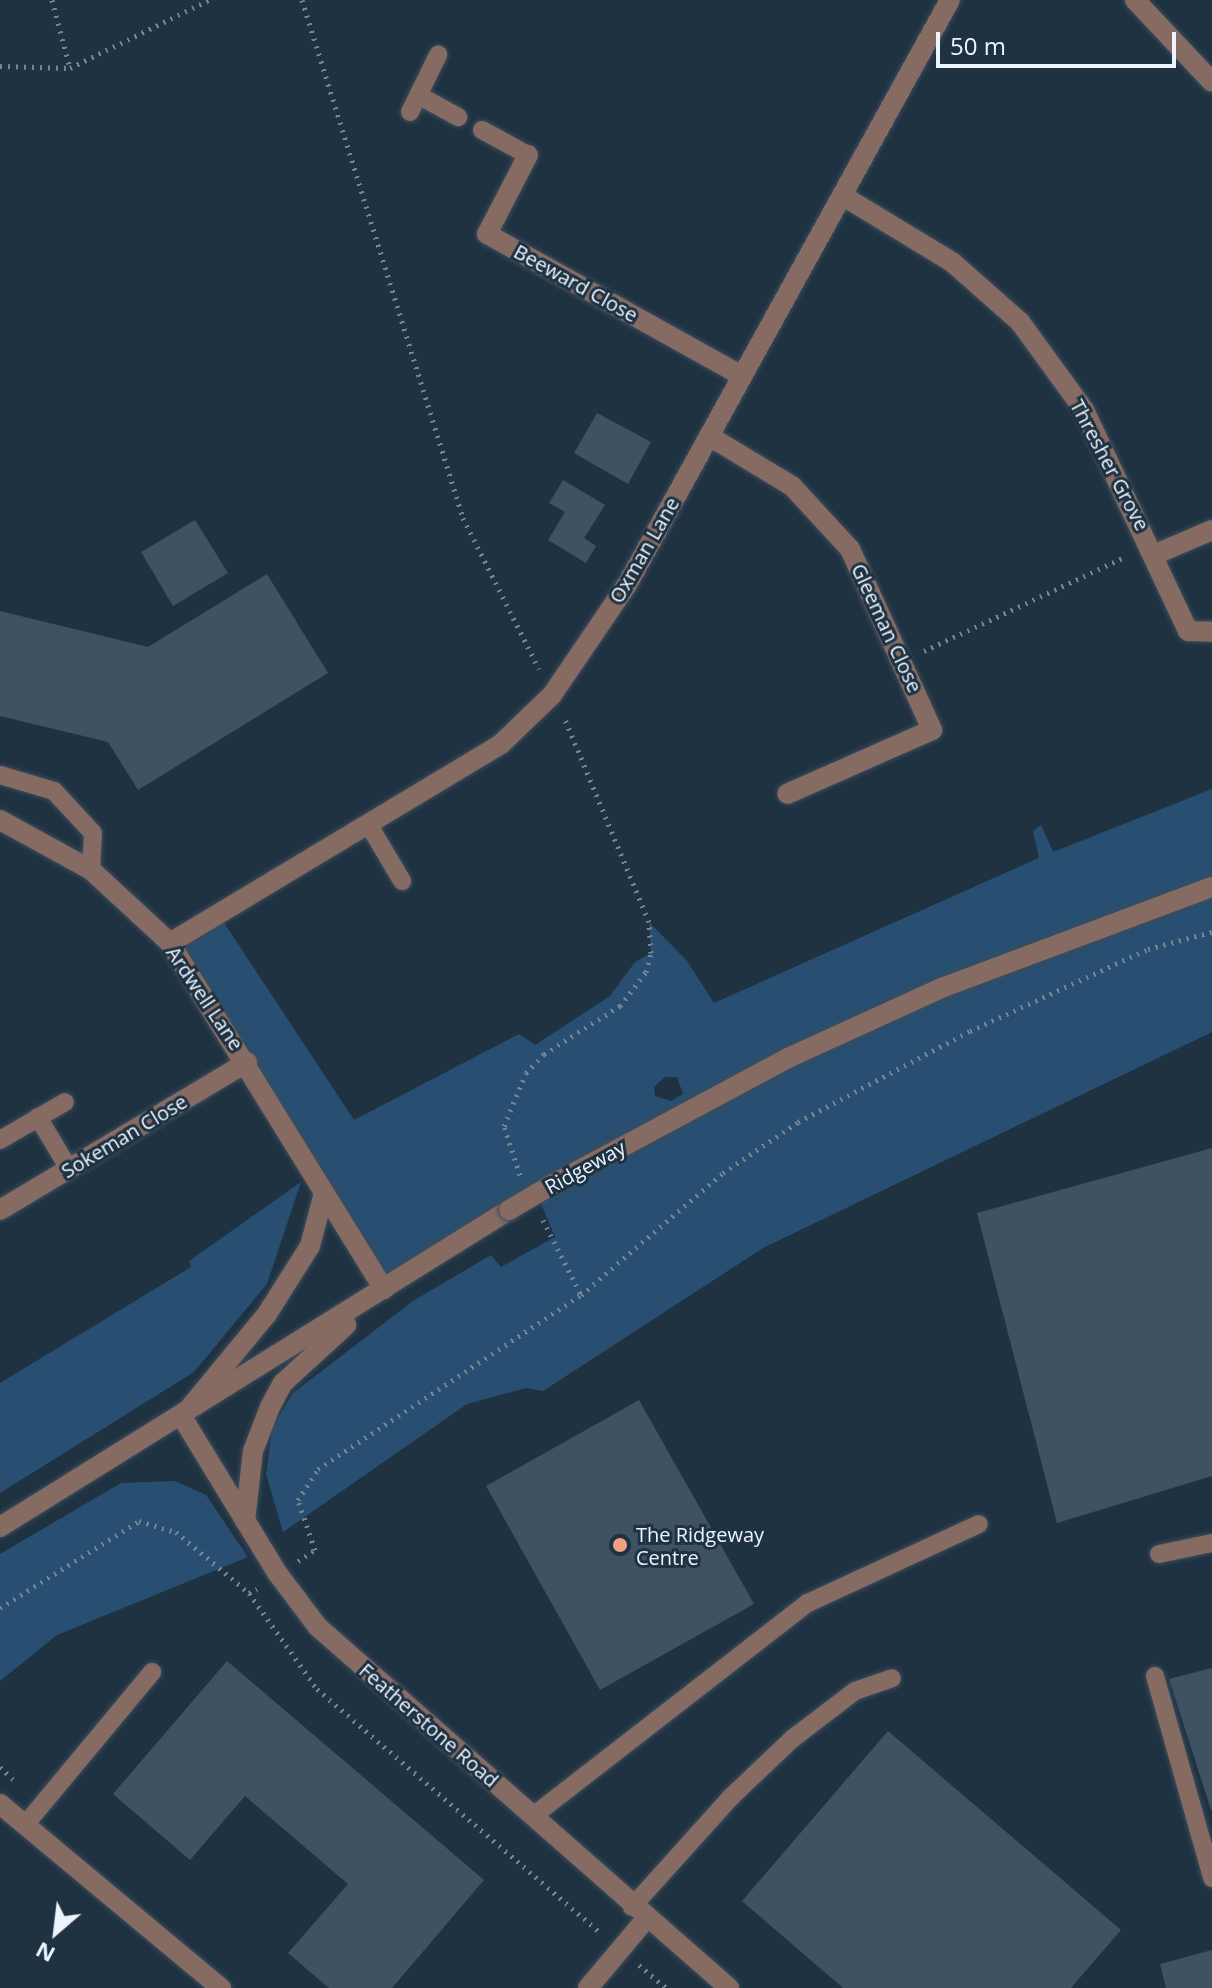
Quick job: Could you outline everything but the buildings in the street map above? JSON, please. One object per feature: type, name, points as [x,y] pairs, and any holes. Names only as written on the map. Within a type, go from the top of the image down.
[{"type":"street","name":"Oxman Lane","points":[[170,943],[370,827],[501,744],[552,695],[628,583],[950,0]]},
{"type":"street","points":[[1135,0],[1212,82]]},
{"type":"street","name":"Beeward Close","points":[[528,155],[487,234],[742,376]]},
{"type":"street","name":"Thresher Grove","points":[[843,196],[952,262],[1020,322],[1084,410],[1154,549],[1188,631],[1212,632]]},
{"type":"street","name":"Gleeman Close","points":[[709,436],[792,486],[850,549],[904,660],[932,730],[787,794]]},
{"type":"street","name":"Thresher Grove","points":[[1154,549],[1212,530]]},
{"type":"street","name":"Ardwell Lane","points":[[0,820],[91,870],[170,943],[247,1062],[384,1289]]},
{"type":"street","name":"Ridgeway","points":[[0,1527],[182,1417],[509,1210],[788,1058],[944,987],[1212,887]]},
{"type":"street","name":"Sokeman Close","points":[[0,1210],[247,1062]]},
{"type":"street","points":[[182,1417],[274,1303],[310,1246],[324,1193]]},
{"type":"street","points":[[245,1521],[253,1451],[283,1383],[384,1289]]},
{"type":"street","name":"Featherstone Road","points":[[182,1417],[278,1574],[318,1627],[639,1913],[729,1988]]},
{"type":"street","points":[[0,1804],[221,1988]]},
{"type":"street","points":[[588,1988],[621,1949],[639,1913]]},
{"type":"lane","points":[[410,112],[438,55]]},
{"type":"lane","points":[[418,95],[458,117]]},
{"type":"lane","points":[[482,130],[528,155]]},
{"type":"lane","points":[[0,775],[54,791],[93,833],[91,870]]},
{"type":"lane","points":[[370,827],[402,881]]},
{"type":"lane","points":[[0,1140],[65,1102]]},
{"type":"lane","points":[[38,1117],[69,1169]]},
{"type":"lane","points":[[533,1816],[808,1603],[979,1524]]},
{"type":"lane","points":[[1159,1554],[1212,1543]]},
{"type":"lane","points":[[25,1825],[152,1672]]},
{"type":"lane","points":[[1155,1676],[1212,1878]]},
{"type":"lane","points":[[639,1913],[730,1798],[792,1739],[855,1691],[892,1678]]},
{"type":"path","points":[[52,0],[70,68]]},
{"type":"path","points":[[0,66],[70,68],[209,0]]},
{"type":"path","points":[[302,0],[463,518],[552,695],[649,922],[651,953],[646,972],[620,1006],[544,1054],[526,1073],[504,1126],[522,1178]]},
{"type":"path","points":[[904,660],[1154,549]]},
{"type":"path","points":[[249,1593],[315,1550],[298,1500],[318,1469],[581,1295],[723,1173],[798,1122],[970,1031],[1148,949],[1212,932]]},
{"type":"path","points":[[542,1217],[581,1295]]},
{"type":"path","points":[[0,1608],[139,1521],[176,1532],[249,1593],[317,1689],[666,1988]]},
{"type":"shaded area","points":[[1212,789],[1212,1032],[763,1248],[543,1391],[526,1388],[467,1404],[283,1532],[266,1474],[272,1428],[293,1393],[413,1301],[491,1255],[501,1267],[555,1237],[539,1199],[384,1289],[170,943],[219,915],[354,1120],[519,1034],[535,1045],[610,996],[635,962],[651,953],[649,922],[687,961],[714,1003],[1039,858],[1033,831],[1041,825],[1053,852]],"holes":[[[665,1077],[677,1077],[683,1094],[671,1101],[655,1096],[654,1087]]]},
{"type":"shaded area","points":[[301,1182],[267,1284],[194,1372],[0,1493],[0,1383],[191,1267],[189,1261]]},
{"type":"shaded area","points":[[175,1481],[206,1495],[248,1557],[57,1635],[0,1681],[0,1554],[121,1483]]},
{"type":"place","name":"The Ridgeway Centre","points":[[620,1545]]}]
